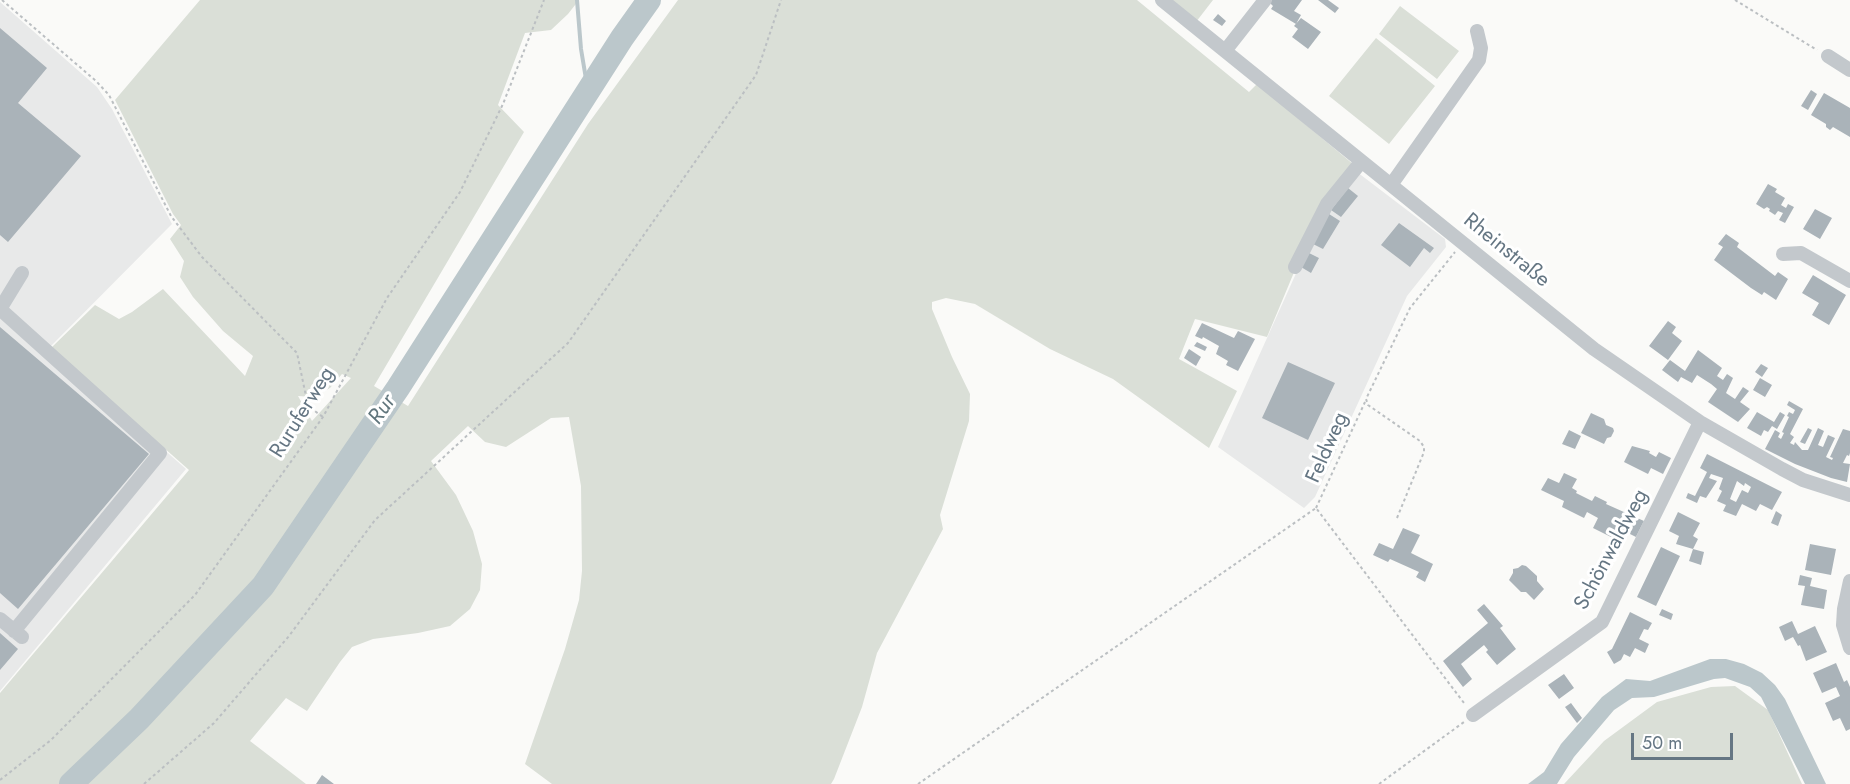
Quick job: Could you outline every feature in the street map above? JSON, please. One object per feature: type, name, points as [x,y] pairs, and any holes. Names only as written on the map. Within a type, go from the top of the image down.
[{"type":"street","name":"Rheinstraße","points":[[1162,0],[1594,349],[1701,422],[1803,480],[1850,495]]},
{"type":"street","points":[[1225,51],[1265,0]]},
{"type":"street","points":[[1391,185],[1479,60],[1481,48],[1477,31]]},
{"type":"street","points":[[1828,56],[1850,70]]},
{"type":"street","points":[[1295,267],[1327,204],[1361,162]]},
{"type":"street","points":[[1783,254],[1801,253],[1850,281]]},
{"type":"street","points":[[0,619],[18,634],[160,453],[0,309],[22,273]]},
{"type":"street","name":"Schönwaldweg","points":[[1473,715],[1602,622],[1701,422]]},
{"type":"street","points":[[1850,581],[1843,625],[1850,648]]},
{"type":"path","points":[[2,0],[96,81],[109,95],[171,216],[202,257],[297,353],[307,401],[312,409],[323,417]]},
{"type":"path","name":"Ruruferweg","points":[[0,780],[51,740],[195,595],[323,417],[387,298],[460,192],[503,104],[544,0]]},
{"type":"path","points":[[144,784],[221,714],[289,636],[375,520],[568,343],[756,75],[781,0]]},
{"type":"path","points":[[1735,0],[1828,56]]},
{"type":"path","name":"Feldweg","points":[[1316,508],[1410,308],[1463,243]]},
{"type":"path","points":[[1366,399],[1368,405],[1420,441],[1424,447],[1397,518]]},
{"type":"path","points":[[918,784],[1316,508],[1473,715],[1379,784]]},
{"type":"shaded area","points":[[200,0],[579,0],[551,30],[525,33],[498,105],[524,132],[374,386],[408,406],[588,124],[678,0],[1137,0],[1249,92],[1257,84],[1353,164],[1325,198],[1267,337],[1195,319],[1179,359],[1237,391],[1209,448],[1113,379],[1050,349],[975,304],[946,298],[932,302],[932,309],[970,394],[969,421],[940,515],[943,529],[877,653],[862,707],[831,784],[552,784],[525,764],[565,649],[579,600],[582,571],[581,486],[569,417],[551,418],[506,447],[485,442],[468,426],[431,461],[456,495],[473,531],[482,564],[480,590],[470,609],[450,626],[373,639],[352,647],[307,711],[286,698],[250,741],[306,784],[0,784],[0,693],[189,470],[51,348],[95,305],[119,319],[163,289],[245,376],[253,356],[223,331],[193,297],[180,277],[184,261],[170,239],[181,225],[173,214],[115,100]],"holes":[[[342,374],[351,378],[312,421],[298,396],[313,397],[330,388]]]},
{"type":"shaded area","points":[[1170,0],[1213,0],[1196,22]]},
{"type":"shaded area","points":[[0,2],[97,87],[112,109],[172,224],[49,348],[186,469],[0,691]]},
{"type":"shaded area","points":[[1400,6],[1459,51],[1437,79],[1379,34]]},
{"type":"shaded area","points":[[1376,38],[1435,86],[1389,144],[1329,96]]},
{"type":"shaded area","points":[[1357,172],[1445,239],[1446,247],[1407,296],[1315,497],[1304,508],[1218,447],[1320,220]]},
{"type":"shaded area","points":[[1710,659],[1726,659],[1744,664],[1762,673],[1775,685],[1785,699],[1826,784],[1805,784],[1761,697],[1750,687],[1725,678],[1714,679],[1654,697],[1632,698],[1614,710],[1574,757],[1557,784],[1528,784],[1544,772],[1561,744],[1602,697],[1626,679],[1650,681]]},
{"type":"shaded area","points":[[1735,686],[1768,710],[1802,784],[1564,784],[1604,741],[1657,702],[1711,687]]},
{"type":"building","points":[[1272,0],[1302,0],[1294,11],[1301,15],[1296,24],[1271,9]]},
{"type":"building","points":[[1318,0],[1328,0],[1339,8],[1335,13]]},
{"type":"building","points":[[1218,14],[1226,21],[1222,26],[1213,20]]},
{"type":"building","points":[[1301,18],[1321,32],[1308,49],[1292,37],[1298,29],[1294,26]]},
{"type":"building","points":[[0,28],[47,68],[18,103],[81,156],[8,242],[0,235]]},
{"type":"building","points":[[1811,90],[1817,94],[1808,110],[1801,106]]},
{"type":"building","points":[[1824,93],[1850,108],[1850,137],[1833,127],[1830,130],[1826,124],[1811,115]]},
{"type":"building","points":[[1768,184],[1777,189],[1775,192],[1785,198],[1781,205],[1786,208],[1788,204],[1794,207],[1785,223],[1779,220],[1783,213],[1778,211],[1775,215],[1767,207],[1764,209],[1756,204]]},
{"type":"building","points":[[1348,188],[1358,196],[1341,217],[1331,210]]},
{"type":"building","points":[[1815,209],[1832,218],[1820,239],[1803,229]]},
{"type":"building","points":[[1329,214],[1340,221],[1323,249],[1313,244]]},
{"type":"building","points":[[1399,223],[1434,248],[1430,253],[1424,248],[1410,267],[1381,245]]},
{"type":"building","points":[[1726,234],[1739,243],[1737,247],[1775,276],[1778,272],[1788,279],[1776,300],[1764,292],[1762,295],[1751,288],[1714,260],[1723,247],[1718,244]]},
{"type":"building","points":[[1307,252],[1319,258],[1311,273],[1301,267]]},
{"type":"building","points":[[1813,275],[1846,295],[1829,325],[1812,315],[1819,303],[1802,293]]},
{"type":"building","points":[[1668,321],[1676,327],[1672,333],[1682,341],[1668,360],[1649,346]]},
{"type":"building","points":[[1202,323],[1234,338],[1238,331],[1255,339],[1238,371],[1226,365],[1228,361],[1216,354],[1219,346],[1203,337],[1202,339],[1195,336]]},
{"type":"building","points":[[0,327],[149,454],[18,609],[0,593]]},
{"type":"building","points":[[1197,342],[1207,347],[1205,351],[1194,346]]},
{"type":"building","points":[[1189,349],[1201,357],[1196,366],[1184,358]]},
{"type":"building","points":[[1698,350],[1722,368],[1717,376],[1723,380],[1727,374],[1733,378],[1726,393],[1735,399],[1743,387],[1749,391],[1740,402],[1750,409],[1738,422],[1708,402],[1717,389],[1711,384],[1697,375],[1692,383],[1681,377],[1678,382],[1662,370],[1670,360],[1685,371]]},
{"type":"building","points":[[1288,362],[1335,383],[1308,440],[1262,418]]},
{"type":"building","points":[[1761,364],[1768,368],[1762,377],[1755,372]]},
{"type":"building","points":[[1760,378],[1772,385],[1765,397],[1753,390]]},
{"type":"building","points":[[1789,401],[1803,409],[1790,434],[1794,437],[1790,443],[1794,445],[1795,442],[1802,450],[1808,450],[1818,428],[1824,431],[1818,445],[1823,447],[1828,435],[1835,438],[1826,457],[1832,460],[1833,458],[1830,457],[1843,429],[1850,431],[1850,453],[1843,463],[1850,464],[1847,482],[1795,464],[1765,449],[1775,430],[1780,433],[1778,437],[1781,439],[1784,433],[1782,432],[1789,417],[1787,416],[1789,412],[1793,414],[1795,410],[1787,405]]},
{"type":"building","points":[[1757,412],[1774,422],[1780,412],[1785,415],[1777,429],[1772,426],[1768,432],[1764,430],[1761,436],[1747,428]]},
{"type":"building","points":[[1591,413],[1604,419],[1606,425],[1613,428],[1611,437],[1607,438],[1604,444],[1581,433]]},
{"type":"building","points":[[1808,428],[1812,430],[1805,444],[1800,442]]},
{"type":"building","points":[[1569,430],[1581,436],[1575,449],[1562,444]]},
{"type":"building","points":[[1632,446],[1650,451],[1649,453],[1656,457],[1659,452],[1671,458],[1663,474],[1651,468],[1648,474],[1624,462]]},
{"type":"building","points":[[1707,454],[1782,492],[1772,510],[1760,504],[1756,511],[1742,504],[1736,516],[1723,511],[1726,505],[1717,501],[1722,491],[1719,489],[1723,478],[1711,474],[1709,478],[1717,481],[1706,498],[1700,496],[1697,503],[1686,498],[1688,493],[1695,496],[1707,472],[1700,468]],"holes":[[[1737,481],[1744,486],[1745,483],[1751,487],[1748,493],[1742,490],[1736,502],[1730,499]]]},
{"type":"building","points":[[1564,473],[1577,479],[1572,488],[1577,491],[1576,493],[1592,501],[1595,496],[1607,502],[1606,504],[1644,521],[1636,537],[1626,532],[1621,542],[1593,528],[1598,518],[1587,512],[1584,518],[1562,507],[1564,501],[1541,490],[1548,478],[1559,483]]},
{"type":"building","points":[[1776,511],[1782,515],[1778,526],[1771,523]]},
{"type":"building","points":[[1678,512],[1700,523],[1693,536],[1698,539],[1693,549],[1676,544],[1679,536],[1669,531]]},
{"type":"building","points":[[1403,528],[1420,535],[1411,553],[1433,564],[1425,582],[1416,577],[1419,572],[1390,559],[1388,562],[1373,555],[1379,543],[1393,549]]},
{"type":"building","points":[[1810,544],[1836,549],[1831,575],[1805,570]]},
{"type":"building","points":[[1661,547],[1680,556],[1656,606],[1637,597]]},
{"type":"building","points":[[1693,549],[1704,552],[1701,565],[1689,561]]},
{"type":"building","points":[[1522,565],[1537,576],[1537,581],[1544,589],[1534,600],[1526,592],[1521,592],[1509,580],[1513,569]]},
{"type":"building","points":[[1800,575],[1812,578],[1810,586],[1827,590],[1824,609],[1801,605],[1805,586],[1798,585]]},
{"type":"building","points":[[1484,604],[1503,626],[1500,628],[1516,649],[1497,665],[1486,652],[1488,650],[1484,645],[1461,664],[1472,679],[1463,687],[1443,661],[1488,623],[1477,610]]},
{"type":"building","points":[[1662,609],[1673,614],[1671,620],[1659,615]]},
{"type":"building","points":[[1630,612],[1652,623],[1648,630],[1644,629],[1639,639],[1649,644],[1645,653],[1635,648],[1630,657],[1624,654],[1621,660],[1614,664],[1607,652],[1612,649]]},
{"type":"building","points":[[1792,621],[1798,634],[1815,626],[1827,652],[1806,661],[1800,645],[1798,646],[1793,637],[1785,641],[1779,627]]},
{"type":"building","points":[[0,633],[18,649],[0,670]]},
{"type":"building","points":[[1836,663],[1844,682],[1847,680],[1850,687],[1850,729],[1846,731],[1840,718],[1833,721],[1825,703],[1840,696],[1836,687],[1822,693],[1813,673]]},
{"type":"building","points":[[1564,674],[1574,688],[1559,699],[1548,685]]},
{"type":"building","points":[[1571,703],[1582,718],[1577,723],[1565,707]]},
{"type":"building","points":[[322,775],[334,784],[316,784]]},
{"type":"waterway","points":[[577,0],[581,49],[588,91]]},
{"type":"waterway","name":"Rur","points":[[71,784],[139,719],[263,586],[398,388],[622,38],[649,0]]}]
